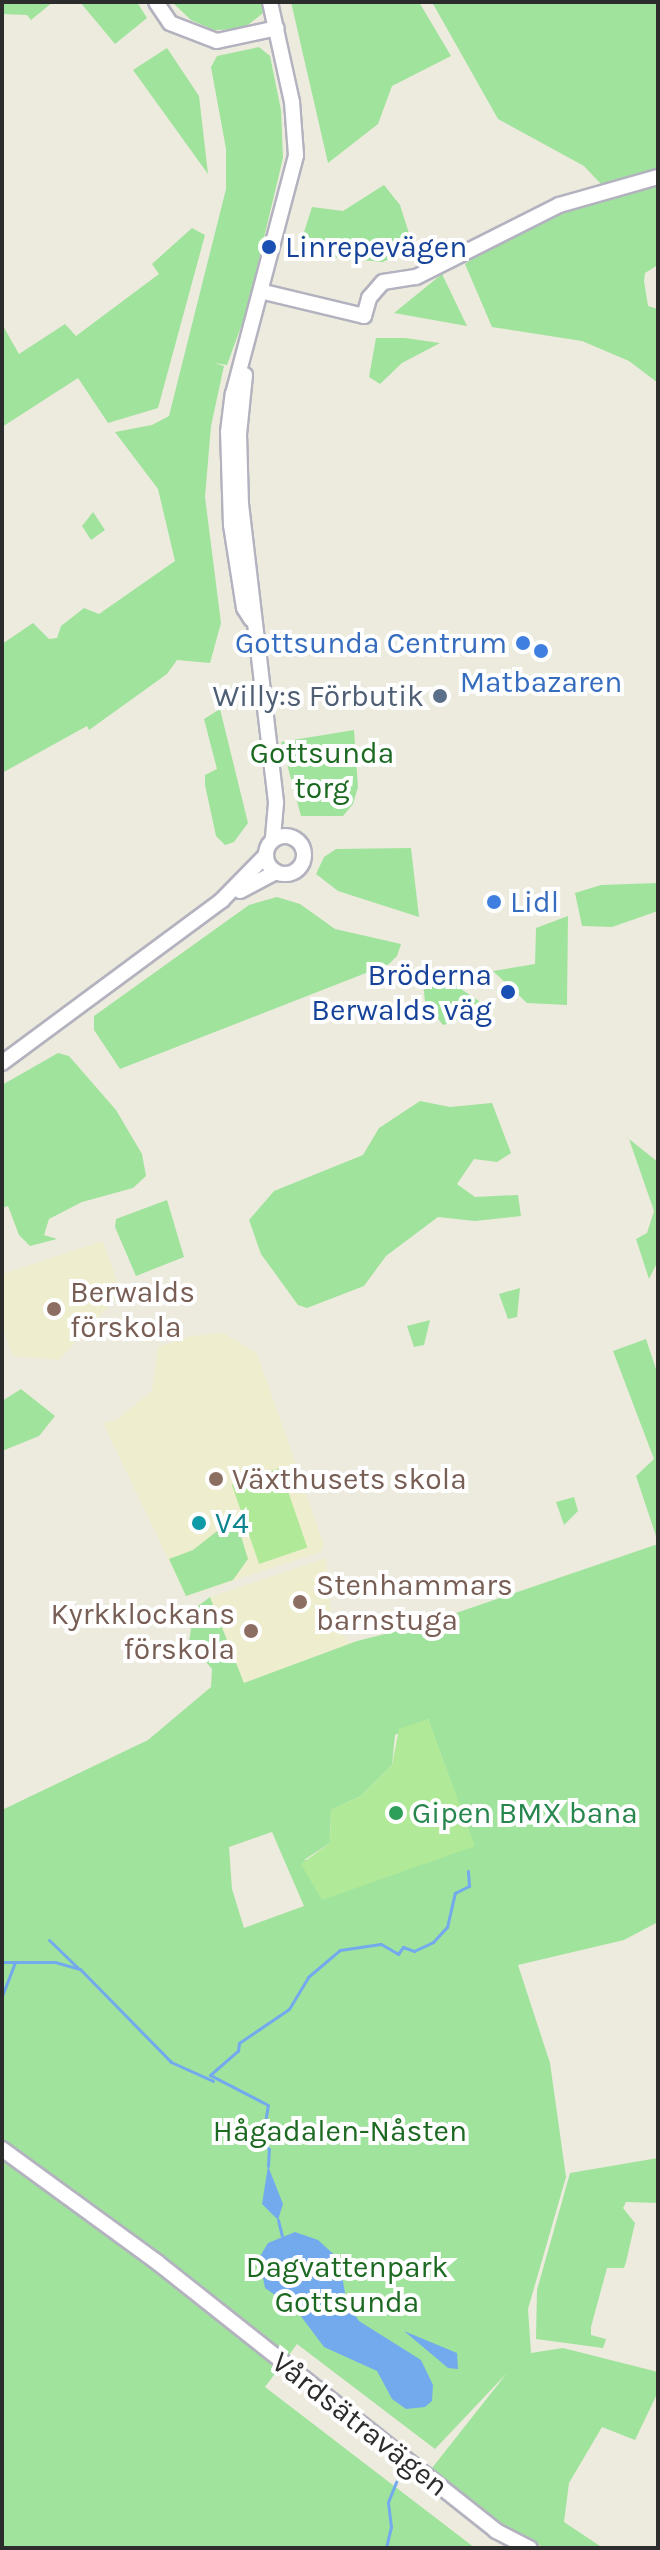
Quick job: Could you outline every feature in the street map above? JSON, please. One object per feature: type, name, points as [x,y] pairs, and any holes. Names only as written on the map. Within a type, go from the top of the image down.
[{"type":"street","points":[[156,2],[170,23],[217,41],[277,28]]},
{"type":"street","points":[[2,1063],[222,900],[266,855],[273,840],[276,803],[251,619],[238,452],[246,358],[296,155],[277,28],[270,2]]},
{"type":"street","points":[[264,292],[364,316],[369,298],[383,282],[416,277],[559,205],[658,177]]},
{"type":"street","points":[[222,900],[276,872],[294,872],[304,859],[301,843],[288,835],[276,803]]},
{"type":"street","points":[[273,840],[288,835]]},
{"type":"street","points":[[266,855],[276,872]]},
{"type":"street","name":"Vårdsätravägen","points":[[2,2149],[132,2243],[487,2524],[530,2548]]},
{"type":"shaded area","name":"Berwalds förskola","points":[[103,1241],[121,1293],[59,1360],[13,1356],[2,1326],[2,1274]]},
{"type":"shaded area","name":"Växthusets skola","points":[[223,1333],[257,1353],[324,1545],[321,1552],[186,1596],[103,1423],[116,1420],[152,1391],[158,1347],[191,1336]]},
{"type":"shaded area","points":[[326,1558],[332,1627],[351,1643],[244,1683],[210,1597]]},
{"type":"green space","points":[[2,2],[53,2],[31,20],[27,15],[2,14]]},
{"type":"green space","points":[[80,2],[137,2],[147,18],[115,44]]},
{"type":"green space","points":[[172,2],[262,2],[263,13],[243,29],[214,30],[191,20]]},
{"type":"green space","points":[[291,2],[419,2],[451,56],[392,86],[378,124],[328,163]]},
{"type":"green space","points":[[432,2],[658,2],[658,171],[601,184],[584,166],[498,119]]},
{"type":"green space","points":[[259,47],[270,56],[281,110],[283,158],[246,313],[227,365],[214,363],[224,366],[211,426],[205,497],[221,623],[210,663],[177,660],[167,674],[89,730],[87,726],[2,773],[2,644],[33,623],[49,639],[57,638],[61,626],[84,608],[99,614],[175,561],[158,489],[115,432],[152,425],[169,416],[226,189],[226,149],[211,67],[217,56]]},
{"type":"green space","points":[[167,48],[199,96],[208,174],[133,70]]},
{"type":"green space","points":[[658,183],[658,265],[645,273],[644,281],[648,306],[658,309],[658,383],[629,361],[582,341],[492,327],[465,264],[516,229]]},
{"type":"green space","points":[[384,185],[400,205],[413,246],[383,262],[297,254],[312,207],[343,211]]},
{"type":"green space","points":[[192,228],[205,235],[158,408],[108,423],[78,378],[2,427],[2,324],[19,354],[65,324],[76,336],[159,274],[152,264]]},
{"type":"green space","points":[[442,274],[467,326],[394,313]]},
{"type":"green space","points":[[376,338],[440,343],[402,363],[380,384],[369,377]]},
{"type":"green space","points":[[93,512],[105,530],[91,540],[82,526]]},
{"type":"green space","points":[[220,709],[248,823],[234,842],[225,845],[216,836],[205,785],[205,775],[217,769],[204,719]]},
{"type":"green space","name":"Gottsunda torg","points":[[354,730],[358,787],[353,804],[343,816],[301,816],[281,742]]},
{"type":"green space","points":[[411,848],[419,917],[338,891],[316,874],[324,857],[336,849]]},
{"type":"green space","points":[[658,883],[658,911],[612,927],[582,926],[575,893],[601,885]]},
{"type":"green space","points":[[277,897],[300,904],[335,929],[401,944],[397,956],[389,964],[120,1069],[94,1030],[94,1016],[249,905]]},
{"type":"green space","points":[[568,916],[567,1005],[527,1003],[493,971],[535,964],[536,928]]},
{"type":"green space","points":[[423,981],[455,985],[492,1010],[443,1025],[425,1002]]},
{"type":"green space","points":[[58,1053],[69,1056],[116,1110],[142,1154],[146,1176],[133,1188],[82,1202],[49,1219],[44,1235],[57,1239],[30,1246],[19,1235],[8,1206],[2,1208],[2,1085]]},
{"type":"green space","points":[[420,1101],[450,1107],[492,1103],[511,1153],[497,1162],[474,1159],[457,1184],[475,1197],[518,1195],[521,1216],[475,1221],[438,1217],[386,1256],[364,1286],[307,1308],[298,1305],[261,1254],[249,1220],[274,1191],[363,1155],[379,1128]]},
{"type":"green space","points":[[629,1139],[658,1162],[658,1261],[649,1279],[636,1239],[647,1233],[654,1211]]},
{"type":"green space","points":[[167,1200],[184,1257],[136,1276],[115,1227],[116,1219]]},
{"type":"green space","points":[[520,1288],[517,1317],[508,1319],[499,1294]]},
{"type":"green space","points":[[430,1320],[424,1345],[414,1347],[407,1326]]},
{"type":"green space","points":[[646,1339],[658,1375],[658,1542],[636,1476],[654,1459],[613,1351]]},
{"type":"green space","points":[[21,1389],[55,1416],[39,1436],[2,1451],[2,1401]]},
{"type":"green space","points":[[280,1468],[307,1547],[259,1564],[232,1485]]},
{"type":"green space","points":[[574,1497],[578,1511],[564,1525],[556,1502]]},
{"type":"green space","points":[[235,1517],[248,1559],[233,1580],[186,1596],[169,1559],[193,1550]]},
{"type":"green space","name":"Hågadalen-Nåsten","points":[[658,1544],[658,1922],[624,1940],[518,1965],[550,2063],[566,2177],[528,2309],[531,2353],[563,2348],[658,2372],[658,2392],[635,2440],[602,2427],[569,2483],[564,2522],[603,2548],[545,2548],[500,2525],[432,2468],[507,2373],[435,2449],[297,2344],[265,2387],[475,2548],[2,2548],[2,1810],[148,1740],[211,1687],[212,1669],[189,1642],[194,1609],[210,1597],[244,1683],[357,1641],[421,1625]],"holes":[[[428,1719],[474,1846],[304,1860],[330,1843],[331,1810],[361,1796],[392,1765],[395,1735]],[[272,1832],[304,1906],[244,1928],[232,1889],[229,1847]]]},
{"type":"green space","name":"Gipen BMX bana","points":[[428,1719],[475,1846],[322,1900],[301,1864],[330,1843],[331,1810],[361,1796],[392,1765],[399,1729]]},
{"type":"green space","points":[[658,2158],[658,2203],[626,2202],[623,2208],[635,2223],[626,2262],[624,2268],[607,2268],[591,2327],[591,2335],[606,2339],[603,2348],[536,2339],[537,2290],[570,2173]]},
{"type":"water","points":[[268,2166],[283,2204],[278,2220],[262,2204]]},
{"type":"water","points":[[295,2232],[318,2240],[339,2259],[347,2304],[359,2321],[421,2360],[433,2385],[432,2401],[425,2407],[406,2409],[392,2399],[377,2371],[324,2347],[297,2311],[265,2288],[259,2258],[268,2243]]},
{"type":"water","points":[[404,2331],[457,2353],[458,2369],[448,2368]]},
{"type":"waterway","points":[[268,2166],[269,2149],[262,2142],[268,2105],[210,2075],[238,2051],[239,2043],[289,2009],[308,1977],[340,1950],[381,1944],[398,1954],[403,1947],[414,1951],[433,1942],[447,1927],[455,1893],[469,1886],[468,1871]]},
{"type":"waterway","points":[[49,1940],[78,1968]]},
{"type":"waterway","points":[[2,1962],[55,1962],[80,1969],[171,2062],[213,2081]]},
{"type":"waterway","points":[[2,1996],[15,1962]]},
{"type":"waterway","points":[[278,2220],[282,2236]]},
{"type":"waterway","points":[[386,2548],[391,2527],[388,2502],[396,2482]]},
{"type":"place","name":"Linrepevägen","points":[[269,247]]},
{"type":"place","name":"Gottsunda Centrum","points":[[523,643]]},
{"type":"place","name":"Matbazaren","points":[[541,651]]},
{"type":"place","name":"Willy:s Förbutik","points":[[440,696]]},
{"type":"place","name":"Lidl","points":[[494,902]]},
{"type":"place","name":"Bröderna Berwalds väg","points":[[508,992]]},
{"type":"place","name":"Berwalds förskola","points":[[54,1309]]},
{"type":"place","name":"Växthusets skola","points":[[216,1479]]},
{"type":"place","name":"V4","points":[[199,1523]]},
{"type":"place","name":"Stenhammars barnstuga","points":[[300,1602]]},
{"type":"place","name":"Kyrkklockans förskola","points":[[251,1631]]},
{"type":"place","name":"Gipen BMX bana","points":[[396,1813]]},
{"type":"park label","name":"Dagvattenpark Gottsunda","points":[[347,2284]]}]
